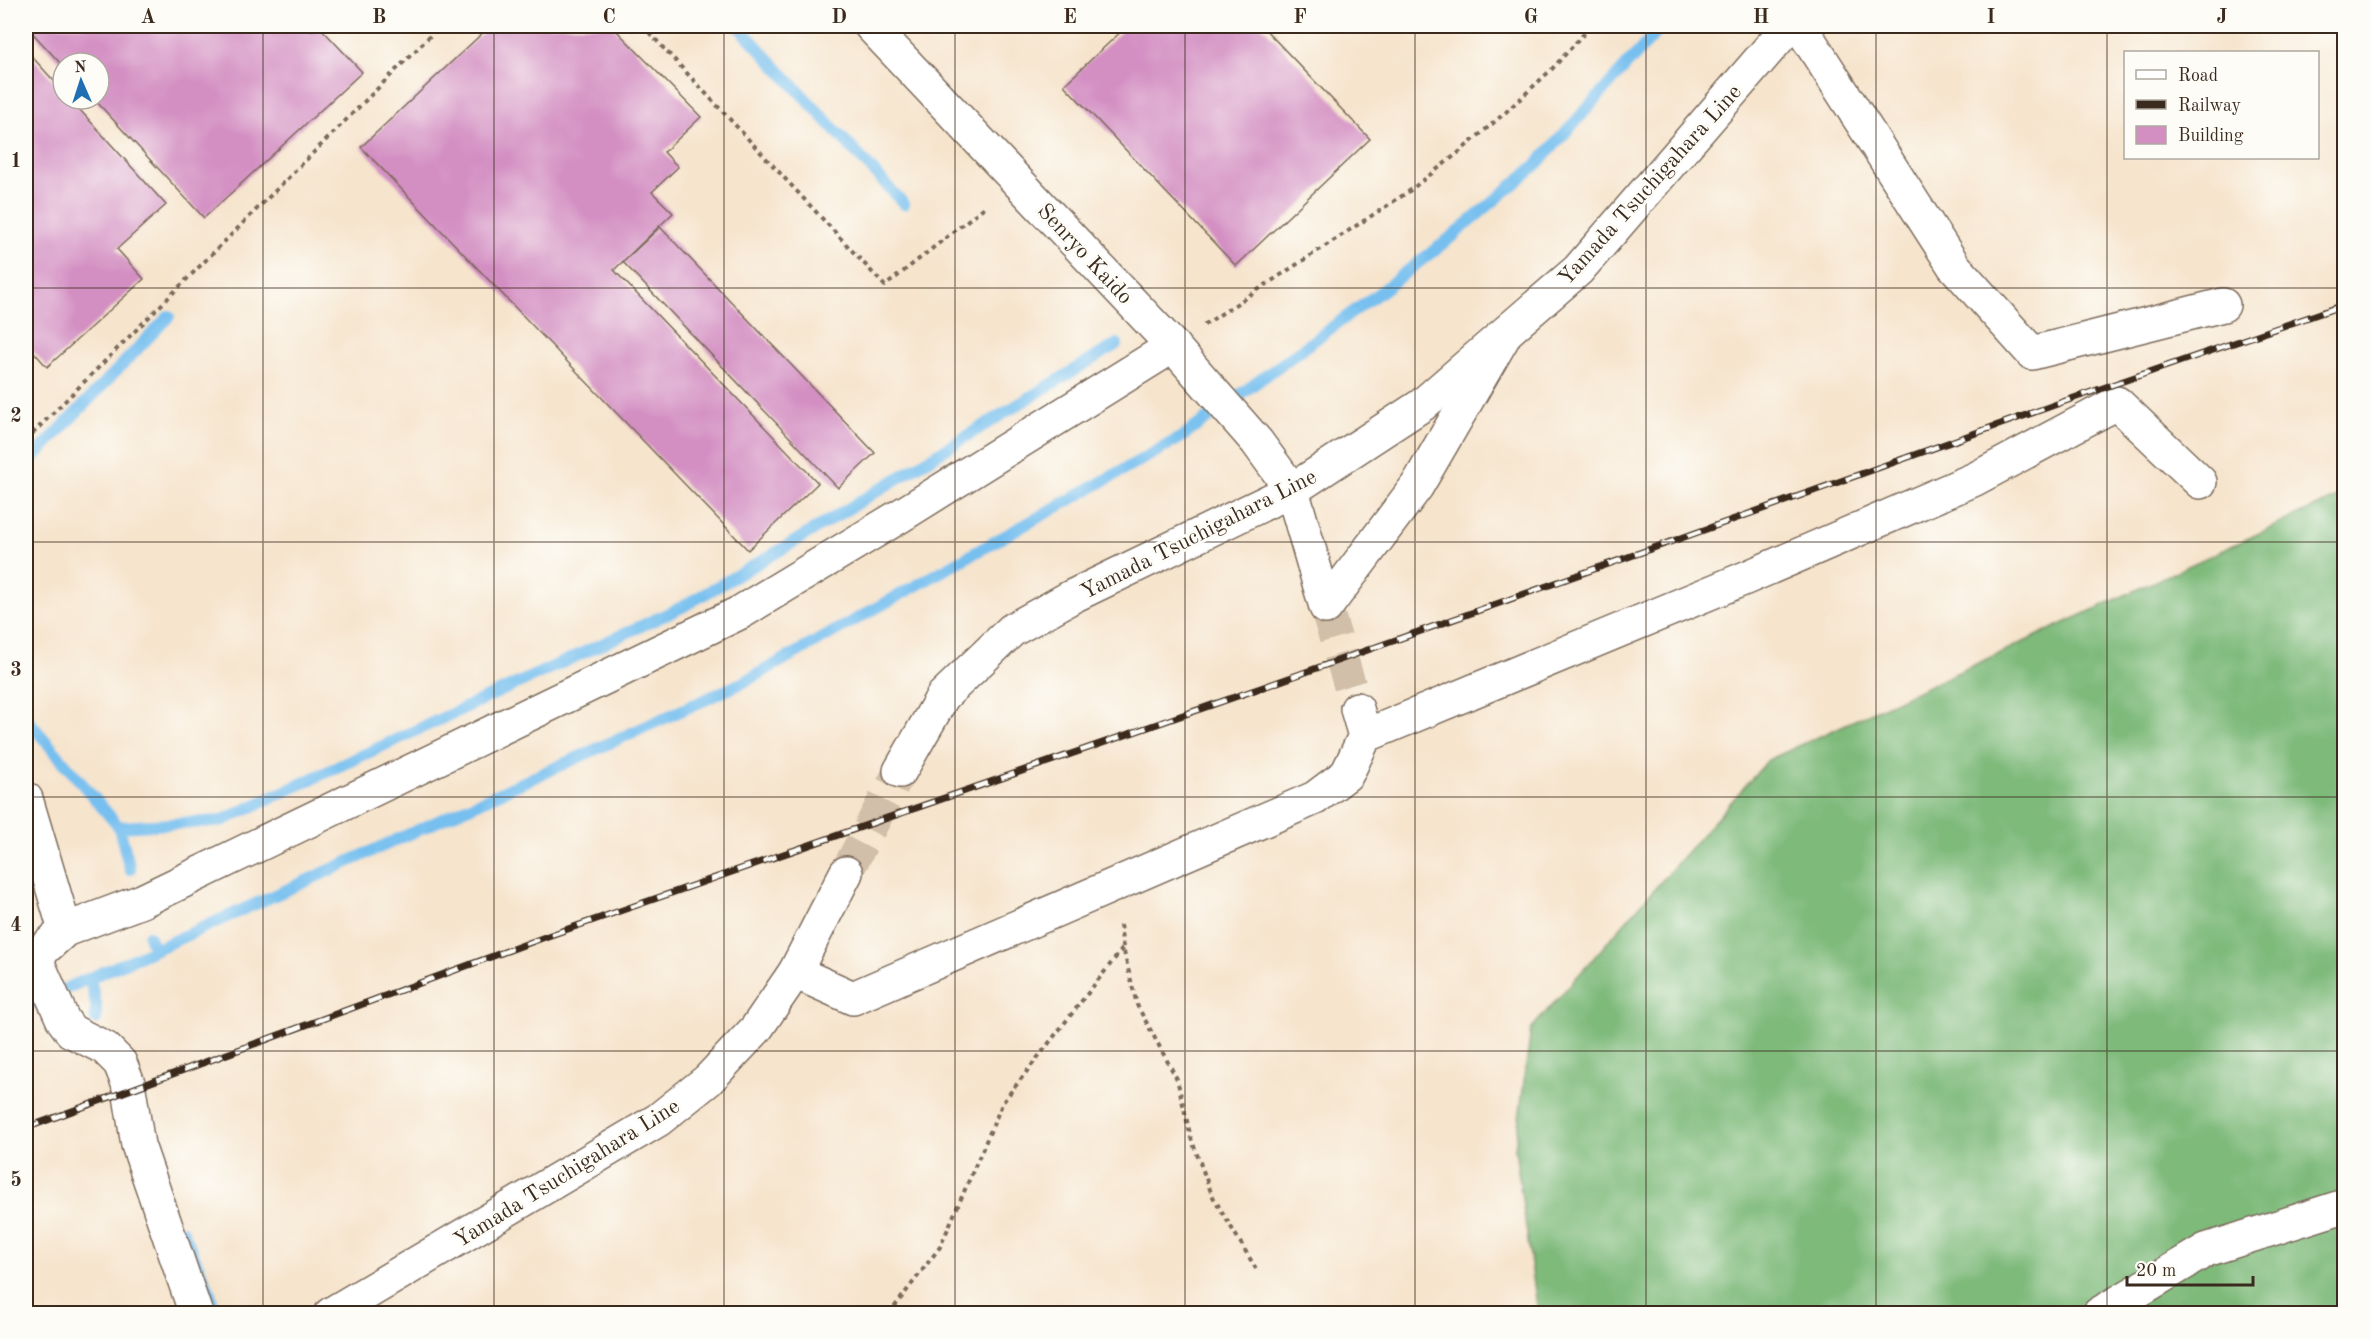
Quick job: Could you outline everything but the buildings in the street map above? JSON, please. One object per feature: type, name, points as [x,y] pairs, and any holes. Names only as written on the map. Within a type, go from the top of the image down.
[{"type":"street","name":"Senryo Kaido","points":[[871,26],[1182,356],[1257,442],[1292,490],[1326,606],[1417,486],[1506,332]]},
{"type":"street","name":"Yamada Tsuchigahara Line","points":[[900,771],[943,696],[1012,630],[1071,597],[1292,490],[1422,405],[1578,270],[1789,26]]},
{"type":"street","points":[[1800,26],[1954,266],[2032,353],[2223,304]]},
{"type":"street","points":[[196,1314],[144,1166],[138,1145],[128,1083],[120,1063],[105,1048],[71,1031],[63,1020],[35,957],[65,930],[142,901],[741,612],[900,516],[1182,356]]},
{"type":"street","points":[[795,972],[853,998],[1315,798],[1347,774],[1361,722],[1737,582],[1964,483],[2117,403],[2200,482]]},
{"type":"street","points":[[26,799],[65,930]]},
{"type":"street","name":"Yamada Tsuchigahara Line","points":[[331,1314],[658,1120],[708,1080],[756,1029],[795,972],[846,873]]},
{"type":"street","points":[[2098,1314],[2206,1250],[2344,1206]]},
{"type":"path","points":[[26,440],[440,26]]},
{"type":"path","points":[[643,26],[885,286],[1018,181]]},
{"type":"path","points":[[1182,356],[1417,185],[1506,112],[1552,69],[1591,26]]},
{"type":"path","points":[[1114,885],[1123,948],[1137,1005],[1177,1079],[1191,1138],[1212,1195],[1258,1272]]},
{"type":"path","points":[[889,1314],[940,1247],[1003,1102],[1123,948]]},
{"type":"green space","points":[[2344,494],[2344,1313],[1538,1313],[1515,1149],[1531,1029],[1768,760]]},
{"type":"waterway","points":[[738,26],[904,204]]},
{"type":"waterway","points":[[26,1006],[744,682],[1182,437],[1383,290],[1454,235],[1536,165],[1662,26]]},
{"type":"waterway","points":[[26,465],[169,316]]},
{"type":"waterway","points":[[26,718],[119,827],[221,821],[682,607],[784,548],[1117,344]]},
{"type":"waterway","points":[[119,827],[130,869]]},
{"type":"waterway","points":[[149,936],[154,950]]},
{"type":"waterway","points":[[90,979],[96,1004],[96,1019]]},
{"type":"waterway","points":[[183,1231],[210,1293],[214,1314]]},
{"type":"tunnel","points":[[1326,607],[1357,709]]},
{"type":"tunnel","points":[[846,873],[900,771]]},
{"type":"railway","points":[[26,1128],[545,937],[1275,683],[2071,399],[2344,305]]}]
